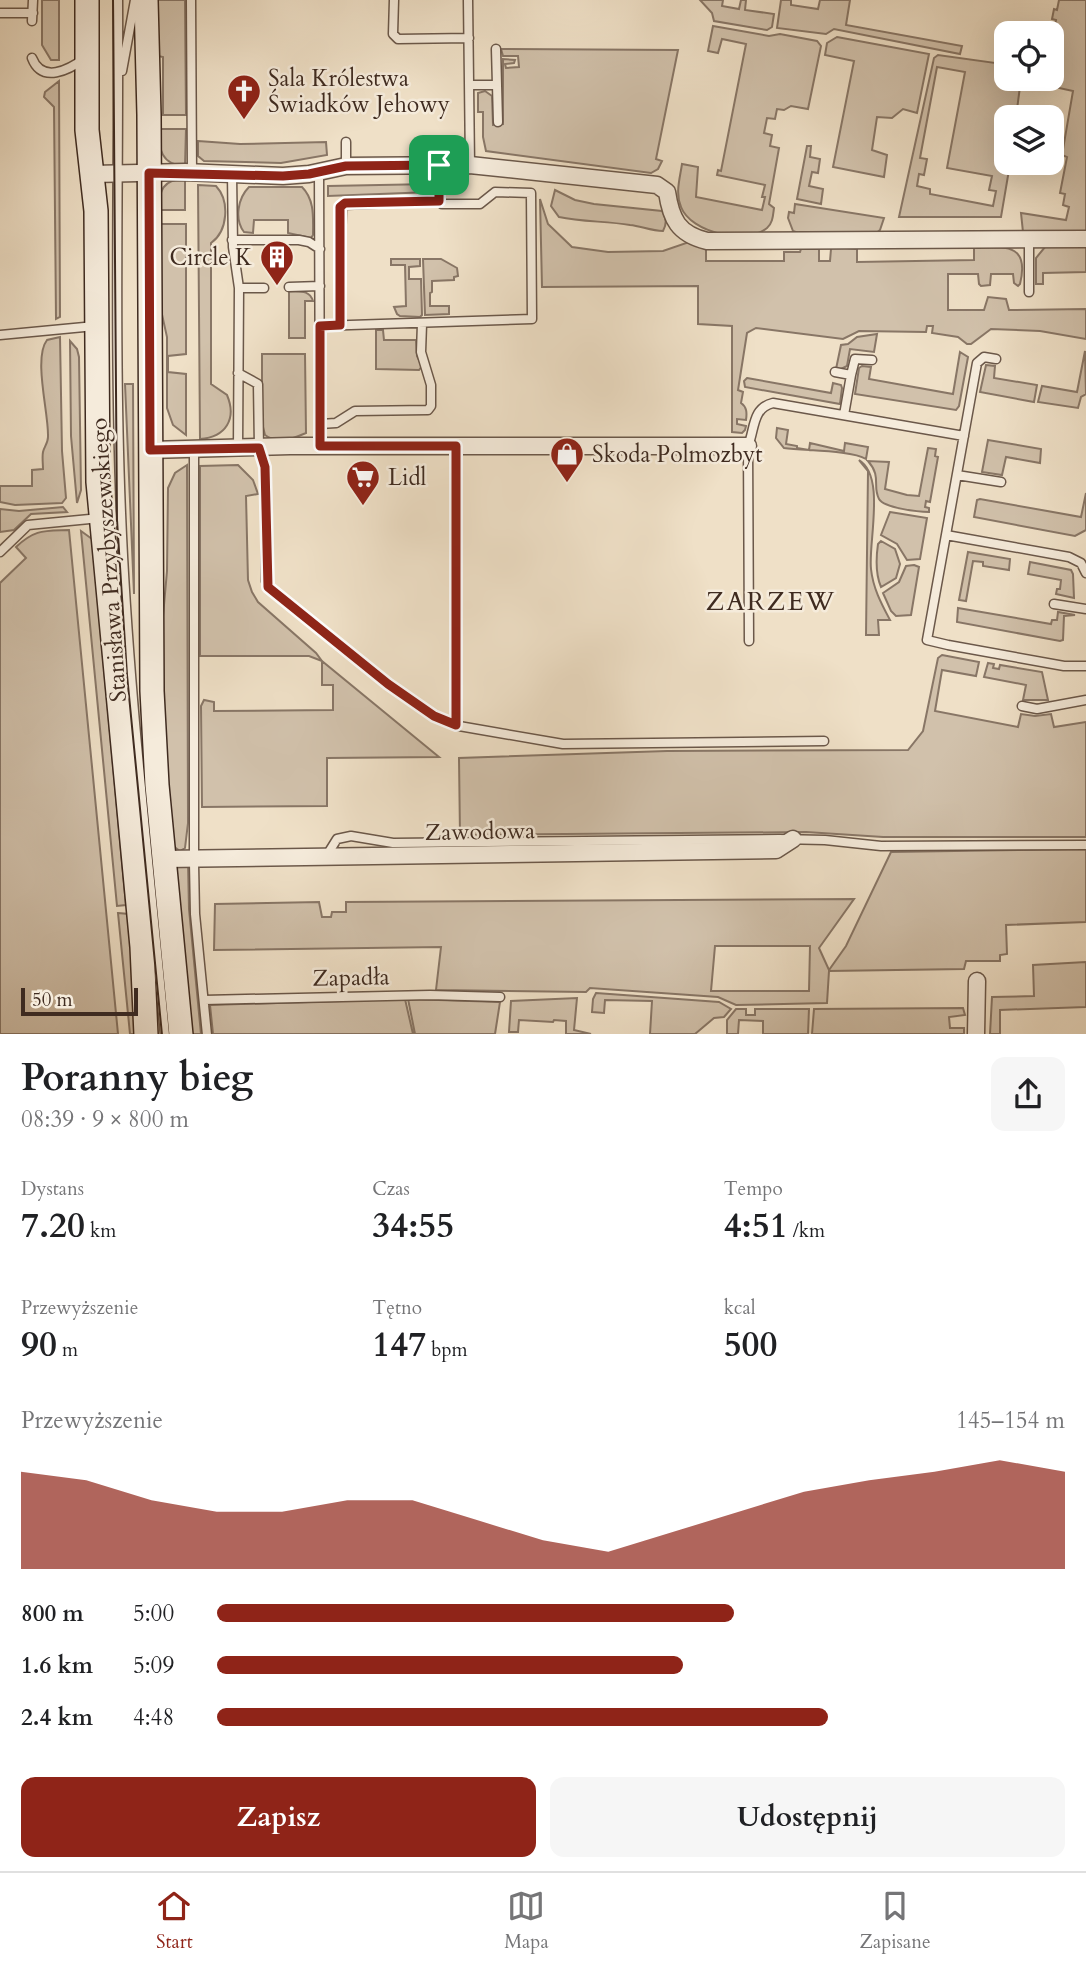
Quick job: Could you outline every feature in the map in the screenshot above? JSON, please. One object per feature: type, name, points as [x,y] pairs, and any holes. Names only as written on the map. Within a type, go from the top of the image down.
[{"type":"main road","name":"Stanisława Przybyszewskiego","points":[[87,0],[87,130],[96,211],[97,460],[100,518],[142,947],[146,1034]]},
{"type":"main road","name":"Stanisława Przybyszewskiego","points":[[146,0],[152,691],[157,785],[181,1034]]},
{"type":"street","points":[[92,174],[283,176],[346,166],[470,165],[657,185],[667,192],[669,208],[677,223],[695,239],[707,242],[1086,239]]},
{"type":"street","points":[[150,450],[320,446],[748,446]]},
{"type":"street","name":"Zawodowa","points":[[164,859],[776,850],[793,839]]},
{"type":"street","points":[[976,1034],[977,981]]},
{"type":"lane","points":[[0,13],[33,17],[33,0]]},
{"type":"lane","points":[[118,0],[118,397],[125,603],[165,1034]]},
{"type":"lane","points":[[118,91],[135,0]]},
{"type":"lane","points":[[191,0],[192,173]]},
{"type":"lane","points":[[394,0],[393,34],[398,39],[469,37]]},
{"type":"lane","points":[[468,0],[470,165]]},
{"type":"lane","points":[[496,48],[498,122]]},
{"type":"lane","points":[[32,58],[36,66],[52,73],[63,72],[87,57]]},
{"type":"lane","points":[[469,85],[497,85]]},
{"type":"lane","points":[[346,142],[346,166]]},
{"type":"lane","points":[[439,165],[439,201]]},
{"type":"lane","points":[[319,172],[320,446]]},
{"type":"lane","points":[[232,174],[233,240],[239,288],[238,449]]},
{"type":"lane","points":[[320,326],[529,320],[534,316],[531,193],[495,192],[480,204],[442,204],[439,201],[342,205],[340,325]]},
{"type":"lane","points":[[233,240],[299,240],[309,242],[320,249]]},
{"type":"lane","points":[[1028,240],[1028,292]]},
{"type":"lane","points":[[289,287],[320,286]]},
{"type":"lane","points":[[239,288],[264,288]]},
{"type":"lane","points":[[320,424],[336,423],[355,411],[428,410],[431,407],[431,385],[422,355],[422,324]]},
{"type":"lane","points":[[0,335],[96,326]]},
{"type":"lane","points":[[996,359],[984,357],[977,363],[927,640],[1064,666],[1086,666]]},
{"type":"lane","points":[[844,415],[855,359],[872,360]]},
{"type":"lane","points":[[835,372],[851,375]]},
{"type":"lane","points":[[238,373],[258,384],[259,448],[265,467],[268,587],[388,684],[434,716],[456,725],[563,744],[824,741]]},
{"type":"lane","points":[[749,641],[748,446],[757,412],[764,405],[773,403],[964,436]]},
{"type":"lane","points":[[456,446],[456,725]]},
{"type":"lane","points":[[194,449],[195,914],[207,1034]]},
{"type":"lane","points":[[957,475],[1001,482]]},
{"type":"lane","points":[[2,548],[28,524],[100,518]]},
{"type":"lane","points":[[946,536],[1069,557],[1081,563],[1086,573]]},
{"type":"lane","points":[[1054,604],[1086,609]]},
{"type":"lane","points":[[1022,706],[1037,709],[1086,700]]},
{"type":"lane","points":[[793,839],[881,846],[1086,845]]},
{"type":"lane","name":"Zapadła","points":[[204,1000],[430,995],[500,997]]},
{"type":"shaded area","points":[[42,0],[59,0],[59,60],[51,60],[42,45]]},
{"type":"shaded area","points":[[158,0],[185,0],[186,115],[163,115],[163,57],[158,56]]},
{"type":"shaded area","points":[[700,0],[723,0],[722,6],[739,9],[741,0],[746,0],[745,10],[774,14],[772,27],[767,30],[714,21],[712,13]]},
{"type":"shaded area","points":[[781,0],[791,0],[791,5],[818,9],[820,0],[850,0],[846,25],[962,46],[960,54],[834,29],[826,34],[777,28]]},
{"type":"shaded area","points":[[1059,0],[1086,0],[1086,232],[1023,232],[1021,213],[1066,220],[1069,207],[1063,205],[1065,194],[1060,193],[1067,157],[1064,156],[1064,143],[1073,91],[1064,89],[1064,21],[1052,19],[1054,9],[1057,10]]},
{"type":"shaded area","points":[[713,26],[769,36],[780,34],[817,41],[821,46],[808,109],[791,106],[784,110],[777,109],[775,119],[767,118],[764,133],[772,135],[770,146],[779,148],[769,204],[774,208],[773,216],[767,228],[746,236],[720,234],[696,224],[681,207],[678,196],[682,164],[698,167],[696,197],[762,210],[765,197],[762,197],[765,185],[717,175],[718,170],[721,171],[746,44],[722,39],[718,53],[708,51]]},
{"type":"shaded area","points":[[837,37],[929,54],[917,113],[903,109],[892,118],[877,117],[872,150],[887,155],[884,177],[833,167],[854,61],[825,55],[827,43]]},
{"type":"shaded area","points":[[501,49],[678,50],[656,159],[662,161],[658,169],[651,173],[486,151],[483,112],[478,112],[478,93],[485,91],[492,96],[493,125],[503,124],[503,59],[515,60],[514,63],[505,64],[506,68],[519,67],[518,56],[503,56]]},
{"type":"shaded area","points":[[938,55],[994,63],[994,91],[1019,91],[1018,105],[994,105],[994,175],[1008,175],[1001,217],[899,217],[934,58]],"holes":[[[937,67],[965,72],[947,168],[992,176],[989,190],[996,191],[993,206],[930,194],[930,189],[917,186],[919,174],[924,175],[927,159],[920,158]]]},
{"type":"shaded area","points":[[59,81],[60,317],[56,319],[54,107],[44,97],[45,92]]},
{"type":"shaded area","points":[[158,129],[186,129],[185,166],[171,163],[163,155]]},
{"type":"shaded area","points":[[198,141],[240,144],[326,142],[327,155],[281,163],[204,161],[198,156]]},
{"type":"shaded area","points":[[807,146],[811,146],[810,157],[820,159],[818,173],[812,172],[809,186],[823,189],[821,204],[797,199]]},
{"type":"shaded area","points":[[185,179],[185,210],[157,210],[164,187],[171,181]]},
{"type":"shaded area","points":[[431,184],[431,192],[328,196],[328,186]]},
{"type":"shaded area","points":[[198,185],[216,186],[224,200],[224,224],[217,238],[211,243],[211,384],[227,395],[231,412],[223,431],[200,439]]},
{"type":"shaded area","points":[[249,187],[302,187],[312,210],[311,238],[288,233],[288,220],[254,220],[253,233],[244,232],[238,215],[242,197]]},
{"type":"shaded area","points":[[555,190],[575,200],[594,204],[662,211],[666,219],[665,226],[663,231],[659,231],[559,217],[551,206]]},
{"type":"shaded area","points":[[540,199],[548,224],[572,247],[608,252],[663,251],[689,242],[706,249],[706,261],[784,261],[784,252],[819,249],[819,261],[830,261],[833,247],[857,249],[857,262],[974,260],[974,247],[1005,248],[1018,254],[1021,261],[1020,284],[1018,286],[1014,283],[1013,274],[991,274],[990,285],[981,286],[978,274],[948,274],[948,310],[984,310],[988,297],[1006,299],[1009,310],[1086,309],[1086,339],[1040,331],[991,329],[971,344],[967,344],[958,337],[932,333],[933,326],[927,326],[926,332],[859,331],[843,339],[756,328],[747,333],[738,390],[743,392],[741,403],[745,408],[746,420],[737,419],[737,424],[746,426],[742,433],[732,432],[732,326],[698,324],[698,286],[542,287]]},
{"type":"shaded area","points":[[795,204],[884,218],[880,230],[875,234],[801,234],[793,231],[788,218],[789,212],[794,213]]},
{"type":"shaded area","points":[[159,224],[186,224],[186,354],[168,356],[168,372],[186,374],[186,435],[173,425],[167,408],[167,337],[159,301]]},
{"type":"shaded area","points":[[1045,247],[1086,247],[1086,272],[1043,273],[1043,284],[1036,284],[1036,258]]},
{"type":"shaded area","points":[[391,259],[420,259],[420,266],[409,267],[409,279],[421,279],[420,317],[397,314],[394,307],[406,306],[405,265],[391,265]]},
{"type":"shaded area","points":[[423,259],[441,259],[457,268],[458,276],[454,277],[454,280],[432,281],[430,306],[449,306],[449,314],[425,315]]},
{"type":"shaded area","points":[[289,291],[306,293],[313,301],[305,301],[305,338],[289,338]]},
{"type":"shaded area","points":[[376,330],[383,330],[384,340],[416,340],[417,356],[422,366],[419,370],[376,369]]},
{"type":"shaded area","points":[[877,334],[874,352],[850,349],[847,366],[836,369],[841,345],[848,344],[857,337]]},
{"type":"shaded area","points":[[60,337],[62,451],[66,498],[62,503],[15,505],[0,502],[0,486],[32,486],[32,470],[43,469],[48,427],[41,360],[47,340]]},
{"type":"shaded area","points":[[70,341],[77,349],[79,357],[81,490],[77,503],[71,436]]},
{"type":"shaded area","points":[[1085,351],[1086,394],[1081,397],[1078,408],[1038,402],[1042,386],[1077,392]]},
{"type":"shaded area","points":[[960,352],[968,357],[956,410],[855,394],[859,368],[862,366],[871,367],[869,379],[953,394]]},
{"type":"shaded area","points":[[262,354],[305,354],[306,433],[280,440],[265,435],[262,423]]},
{"type":"shaded area","points":[[986,365],[995,366],[994,378],[1037,385],[1034,402],[980,392]]},
{"type":"shaded area","points":[[747,378],[831,393],[833,383],[841,385],[840,404],[745,387],[744,381]]},
{"type":"shaded area","points":[[125,384],[133,384],[134,594]]},
{"type":"shaded area","points":[[777,428],[788,430],[786,444],[797,448],[809,450],[810,443],[844,451],[845,443],[868,447],[866,459],[839,452],[793,449],[784,448],[776,438]]},
{"type":"shaded area","points":[[988,440],[1041,449],[1040,463],[1006,457],[1002,475],[982,472]]},
{"type":"shaded area","points":[[928,448],[936,449],[935,456],[938,457],[930,502],[926,501],[925,507],[929,508],[929,512],[902,509],[882,502],[877,494],[875,472],[868,461],[889,462],[885,489],[919,496]]},
{"type":"shaded area","points":[[859,460],[867,468],[872,480],[874,495],[872,576],[890,620],[878,620],[879,635],[866,635],[868,471]]},
{"type":"shaded area","points":[[187,465],[188,823],[185,848],[180,851],[173,846],[166,784],[161,639],[167,571],[168,488],[175,473]]},
{"type":"shaded area","points":[[238,465],[253,480],[258,494],[246,496],[248,580],[252,592],[258,602],[322,661],[309,656],[200,656],[200,466]]},
{"type":"shaded area","points":[[1086,493],[1086,530],[1075,536],[974,517],[977,500],[980,499],[1081,517]]},
{"type":"shaded area","points":[[63,507],[67,512],[31,514],[14,530],[0,532],[0,509],[19,511]]},
{"type":"shaded area","points":[[890,512],[927,518],[920,559],[907,560],[897,544],[881,535]]},
{"type":"shaded area","points":[[69,530],[118,1034],[0,1034],[0,583],[26,558],[16,547],[23,541],[40,532]]},
{"type":"shaded area","points":[[81,531],[92,539],[126,905],[117,906]]},
{"type":"shaded area","points":[[881,541],[895,549],[900,564],[896,578],[881,587],[876,560],[878,544]]},
{"type":"shaded area","points":[[968,552],[1010,559],[1009,570],[983,566],[983,562],[973,561],[966,601],[959,600]]},
{"type":"shaded area","points":[[1030,562],[1071,570],[1074,598],[1056,594],[1061,580],[1028,574]]},
{"type":"shaded area","points":[[906,566],[919,567],[911,615],[896,616],[883,593],[899,582]]},
{"type":"shaded area","points":[[958,608],[1051,624],[1052,620],[1057,620],[1058,612],[1075,615],[1064,616],[1063,640],[1060,641],[957,622]]},
{"type":"shaded area","points":[[942,655],[979,662],[976,676],[942,670],[935,711],[1018,727],[1021,714],[1051,714],[1054,727],[1086,722],[1086,837],[883,837],[806,832],[460,835],[459,758],[667,751],[908,750],[923,731],[938,658]]},
{"type":"shaded area","points":[[322,661],[439,757],[327,758],[327,806],[202,807],[201,706],[204,700],[214,702],[214,711],[333,710],[333,685],[322,685]]},
{"type":"shaded area","points":[[988,663],[999,669],[1000,665],[1042,672],[1048,700],[1023,700],[1026,685],[984,677]]},
{"type":"shaded area","points":[[1086,849],[1086,922],[1006,925],[1007,954],[1000,955],[1000,961],[966,961],[964,969],[829,971],[827,1003],[736,1005],[718,997],[590,988],[586,992],[436,990],[441,947],[214,950],[215,904],[319,902],[322,917],[331,917],[332,912],[346,912],[346,902],[854,899],[819,948],[829,970],[846,946],[891,852]],"holes":[[[715,946],[810,946],[809,991],[711,991]]]},
{"type":"shaded area","points":[[188,863],[189,909],[201,1034],[191,1034],[176,868]]},
{"type":"shaded area","points":[[118,913],[129,914],[137,1034],[130,1034]]},
{"type":"shaded area","points":[[1086,962],[1086,1007],[1000,1010],[1000,1034],[990,1034],[992,997],[1034,996],[1033,965]]},
{"type":"shaded area","points":[[596,993],[719,1002],[731,1009],[724,1017],[714,1018],[695,1034],[650,1034],[652,1001],[605,1000],[604,1013],[592,1012]]},
{"type":"shaded area","points":[[577,998],[574,1030],[591,1034],[566,1034],[566,1021],[554,1020],[519,1020],[518,1032],[509,1032],[511,1001]]},
{"type":"shaded area","points":[[405,999],[413,1034],[213,1034],[210,1005]]},
{"type":"shaded area","points":[[408,999],[500,1002],[495,1034],[415,1034]]},
{"type":"shaded area","points":[[963,1008],[965,1015],[949,1017],[950,1028],[964,1028],[964,1034],[812,1034],[814,1009]]},
{"type":"shaded area","points":[[736,1009],[746,1009],[746,1015],[755,1015],[755,1009],[809,1009],[808,1034],[763,1034],[763,1021],[739,1020],[738,1034],[727,1034],[727,1020]]},
{"type":"tram line","points":[[113,0],[117,520],[127,675],[162,1034]]},
{"type":"place","name":"Sala Królestwa Świadków Jehowy","points":[[244,121]]},
{"type":"place","name":"Circle K","points":[[277,287]]},
{"type":"place","name":"Skoda Polmozbyt","points":[[567,484]]},
{"type":"place","name":"Lidl","points":[[363,507]]},
{"type":"district","name":"ZARZEW","points":[[771,601]]},
{"type":"route","points":[[439,165],[439,201],[345,203],[340,207],[340,325],[320,326],[320,446],[456,446],[456,725],[434,716],[388,684],[268,587],[267,494],[264,460],[259,448],[150,450],[149,173],[283,176],[309,174],[346,166],[439,165]]}]
